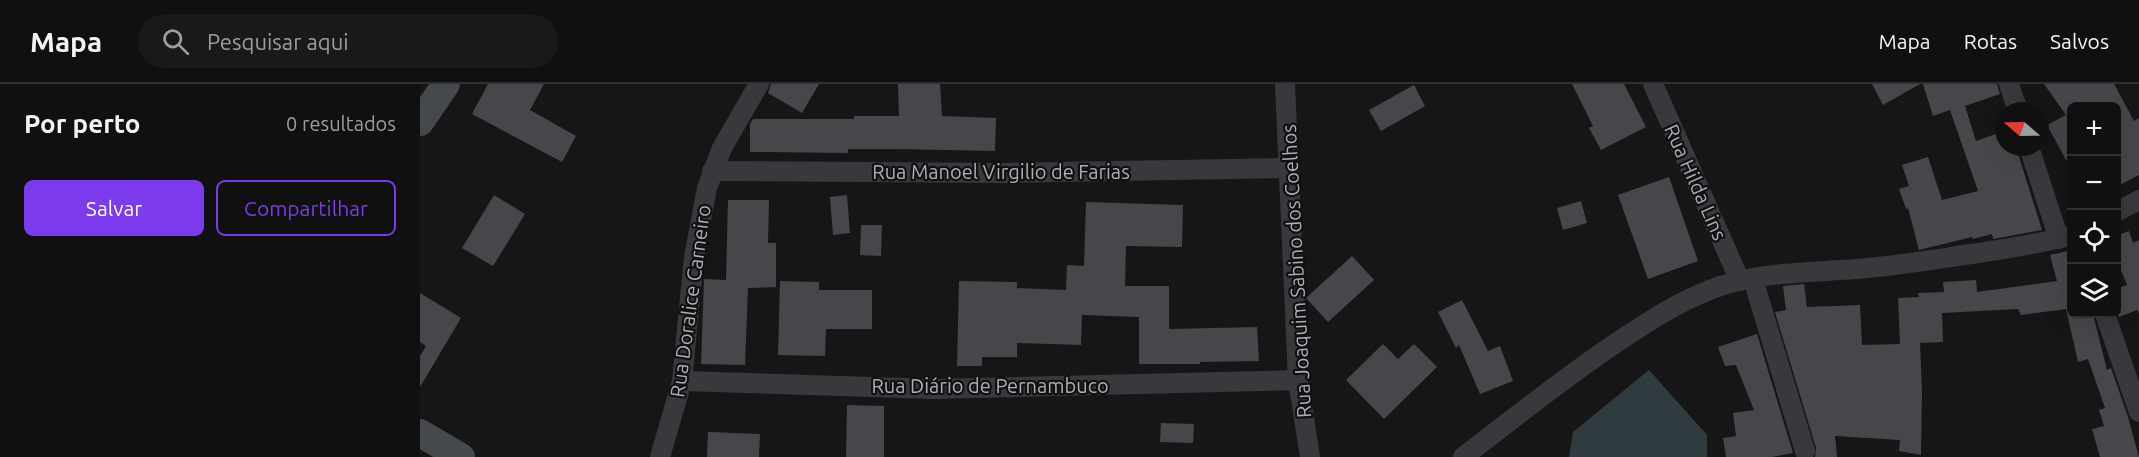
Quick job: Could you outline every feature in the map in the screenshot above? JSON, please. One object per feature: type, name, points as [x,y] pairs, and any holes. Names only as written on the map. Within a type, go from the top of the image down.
[{"type":"main road","points":[[420,433],[461,457]]},
{"type":"street","name":"Rua Doralice Carneiro","points":[[660,457],[682,381],[694,257],[712,171],[722,148],[759,84]]},
{"type":"street","name":"Rua Joaquim Sabino dos Coelhos","points":[[1285,84],[1298,380],[1310,457]]},
{"type":"street","name":"Rua Hilda Lins","points":[[1653,84],[1747,280],[1805,451]]},
{"type":"street","points":[[2009,84],[2015,102]]},
{"type":"street","points":[[1463,457],[1571,374],[1647,322],[1703,293],[1747,280],[1943,258],[2065,237],[2033,156]]},
{"type":"street","name":"Rua Manoel Virgilio de Farias","points":[[712,171],[1002,173],[1289,168]]},
{"type":"street","points":[[2120,210],[2139,200]]},
{"type":"street","points":[[2106,318],[2139,412]]},
{"type":"street","name":"Rua Diário de Pernambuco","points":[[682,381],[934,388],[1298,380]]},
{"type":"shaded area","points":[[1649,370],[1707,435],[1707,457],[1569,457],[1573,432]]},
{"type":"building","points":[[488,84],[544,84],[530,110],[576,136],[562,162],[472,114]]},
{"type":"building","points":[[771,84],[819,84],[802,113],[768,93]]},
{"type":"building","points":[[898,84],[940,84],[942,116],[996,118],[995,151],[848,149],[848,153],[750,152],[750,124],[753,119],[854,119],[854,116],[899,116]]},
{"type":"building","points":[[1572,84],[1624,84],[1646,127],[1601,150],[1589,128],[1593,126]]},
{"type":"building","points":[[1872,84],[1920,84],[1883,105]]},
{"type":"building","points":[[1923,84],[1997,84],[2000,94],[1965,106],[1976,141],[1995,134],[1995,156],[2019,156],[2042,230],[1993,239],[1992,234],[1973,239],[1972,237],[1919,250],[1908,208],[1906,209],[1899,189],[1909,186],[1902,165],[1928,157],[1942,200],[1978,191],[1950,110],[1933,116]]},
{"type":"building","points":[[2044,84],[2114,84],[2134,121],[2139,118],[2139,175],[2121,184],[2121,102],[2067,102],[2067,162],[2049,129],[2049,124],[2066,115]]},
{"type":"building","points":[[1414,85],[1425,106],[1381,131],[1369,110]]},
{"type":"building","points":[[1669,177],[1698,261],[1648,279],[1618,195]]},
{"type":"building","points":[[494,195],[525,214],[493,266],[462,248]]},
{"type":"building","points":[[847,195],[850,233],[833,235],[830,197]]},
{"type":"building","points":[[728,200],[769,200],[768,243],[776,243],[776,287],[748,288],[745,365],[701,364],[704,279],[726,280]]},
{"type":"building","points":[[1581,201],[1587,223],[1563,230],[1557,208]]},
{"type":"building","points":[[1086,202],[1183,205],[1182,247],[1126,246],[1125,286],[1169,286],[1169,329],[1257,327],[1259,361],[1139,364],[1139,317],[1082,315],[1081,345],[1017,343],[1017,357],[982,357],[982,366],[957,366],[959,281],[1017,282],[1017,288],[1066,290],[1067,265],[1084,266]]},
{"type":"building","points":[[861,225],[882,225],[881,256],[860,255]]},
{"type":"building","points":[[2129,231],[2133,243],[2139,240],[2139,313],[2137,310],[2121,316],[2121,287],[2127,285],[2121,270],[2121,234]]},
{"type":"building","points":[[2067,251],[2067,313],[2066,309],[2021,315],[2018,309],[1942,313],[1943,342],[1920,343],[1921,455],[1899,451],[1900,440],[1835,436],[1837,457],[1815,457],[1816,448],[1775,312],[1786,310],[1783,286],[1804,284],[1807,307],[1860,305],[1862,345],[1900,344],[1898,298],[1919,297],[1918,293],[1944,292],[1943,282],[1976,280],[1977,292],[2057,281],[2050,255]]},
{"type":"building","points":[[1352,256],[1374,280],[1328,322],[1306,298]]},
{"type":"building","points":[[780,281],[819,282],[819,290],[872,290],[872,329],[826,329],[825,356],[778,355]]},
{"type":"building","points":[[420,293],[461,318],[420,387],[420,356],[426,346],[420,342]]},
{"type":"building","points":[[1462,300],[1488,351],[1500,346],[1513,381],[1480,394],[1459,345],[1456,348],[1438,312]]},
{"type":"building","points":[[2068,318],[2094,318],[2107,370],[2111,368],[2139,457],[2100,457],[2092,429],[2104,426],[2099,410],[2105,408],[2088,359],[2078,362]]},
{"type":"building","points":[[1757,334],[1793,453],[1772,457],[1726,457],[1723,438],[1736,436],[1733,413],[1754,410],[1736,365],[1725,366],[1718,347]]},
{"type":"building","points":[[1383,344],[1398,359],[1414,344],[1437,367],[1384,419],[1346,380]]},
{"type":"building","points":[[847,405],[884,406],[884,457],[846,457]]},
{"type":"building","points":[[1161,423],[1194,424],[1193,443],[1160,442]]},
{"type":"building","points":[[708,432],[760,434],[759,457],[707,457]]}]
